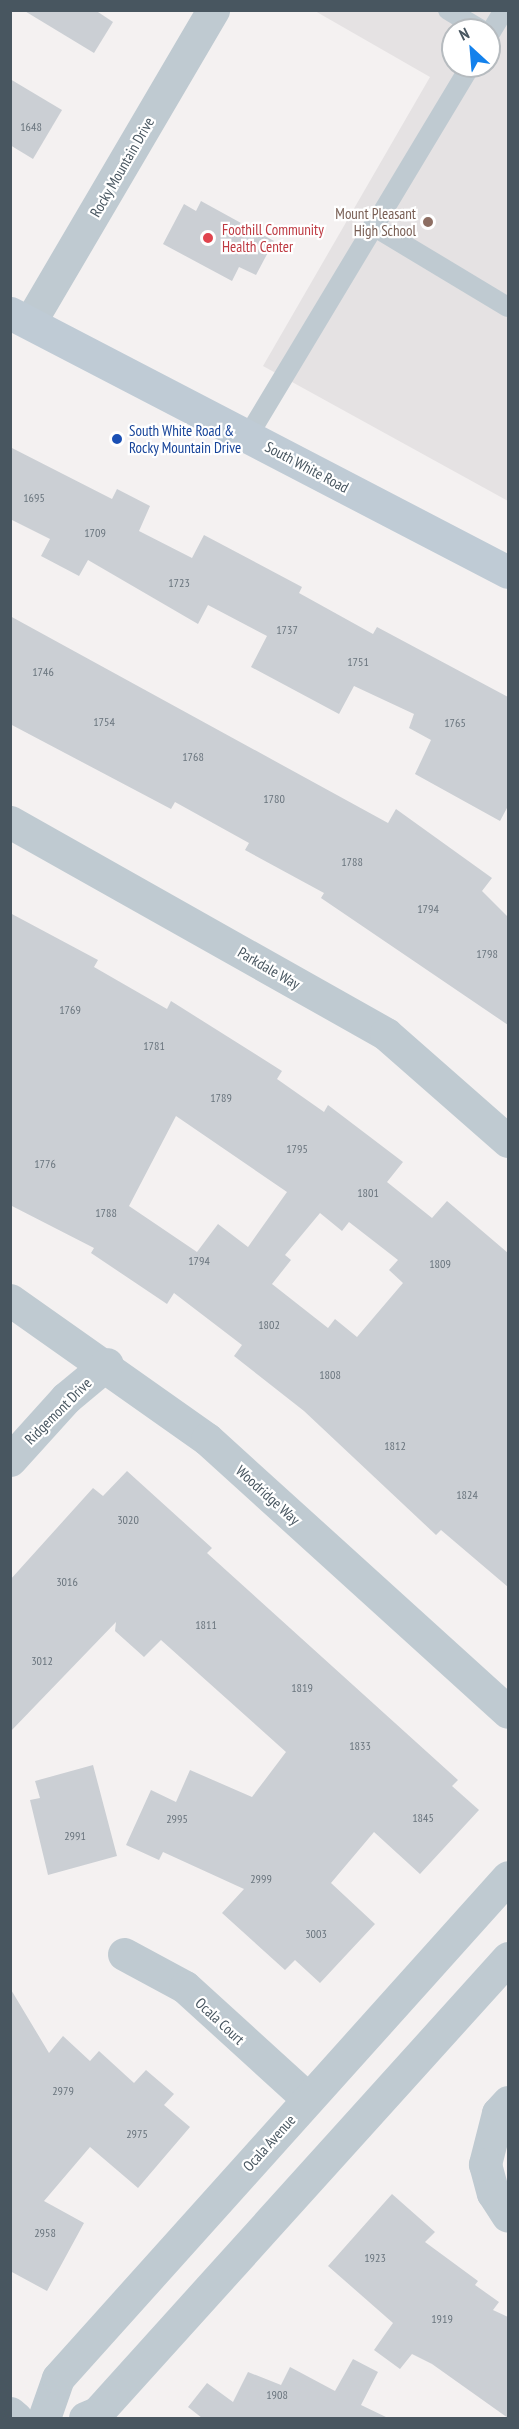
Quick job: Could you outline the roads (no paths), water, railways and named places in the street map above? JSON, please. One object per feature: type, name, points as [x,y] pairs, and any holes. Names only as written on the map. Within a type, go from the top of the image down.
[{"type":"main road","name":"South White Road","points":[[20,318],[508,572]]},
{"type":"street","name":"Rocky Mountain Drive","points":[[20,318],[213,10]]},
{"type":"street","name":"Parkdale Way","points":[[10,822],[386,1034],[508,1141]]},
{"type":"street","name":"Woodridge Way","points":[[10,1300],[107,1364],[207,1439],[508,1712]]},
{"type":"street","name":"Ridgemont Drive","points":[[10,1460],[66,1398],[107,1364]]},
{"type":"street","name":"Ocala Avenue","points":[[44,2418],[57,2378],[508,1877]]},
{"type":"street","name":"Ocala Court","points":[[124,1954],[185,1987],[308,2099]]},
{"type":"street","points":[[85,2418],[97,2413],[508,1958]]},
{"type":"street","points":[[508,2102],[498,2113],[485,2164],[493,2193],[508,2216]]},
{"type":"street","points":[[10,2413],[16,2418]]},
{"type":"lane","points":[[448,10],[461,18]]},
{"type":"lane","points":[[248,436],[463,78]]},
{"type":"lane","points":[[373,226],[508,307]]},
{"type":"place","name":"Mount Pleasant High School","points":[[428,222]]},
{"type":"place","name":"Foothill Community Health Center","points":[[208,238]]},
{"type":"place","name":"South White Road & Rocky Mountain Drive","points":[[117,439]]}]
